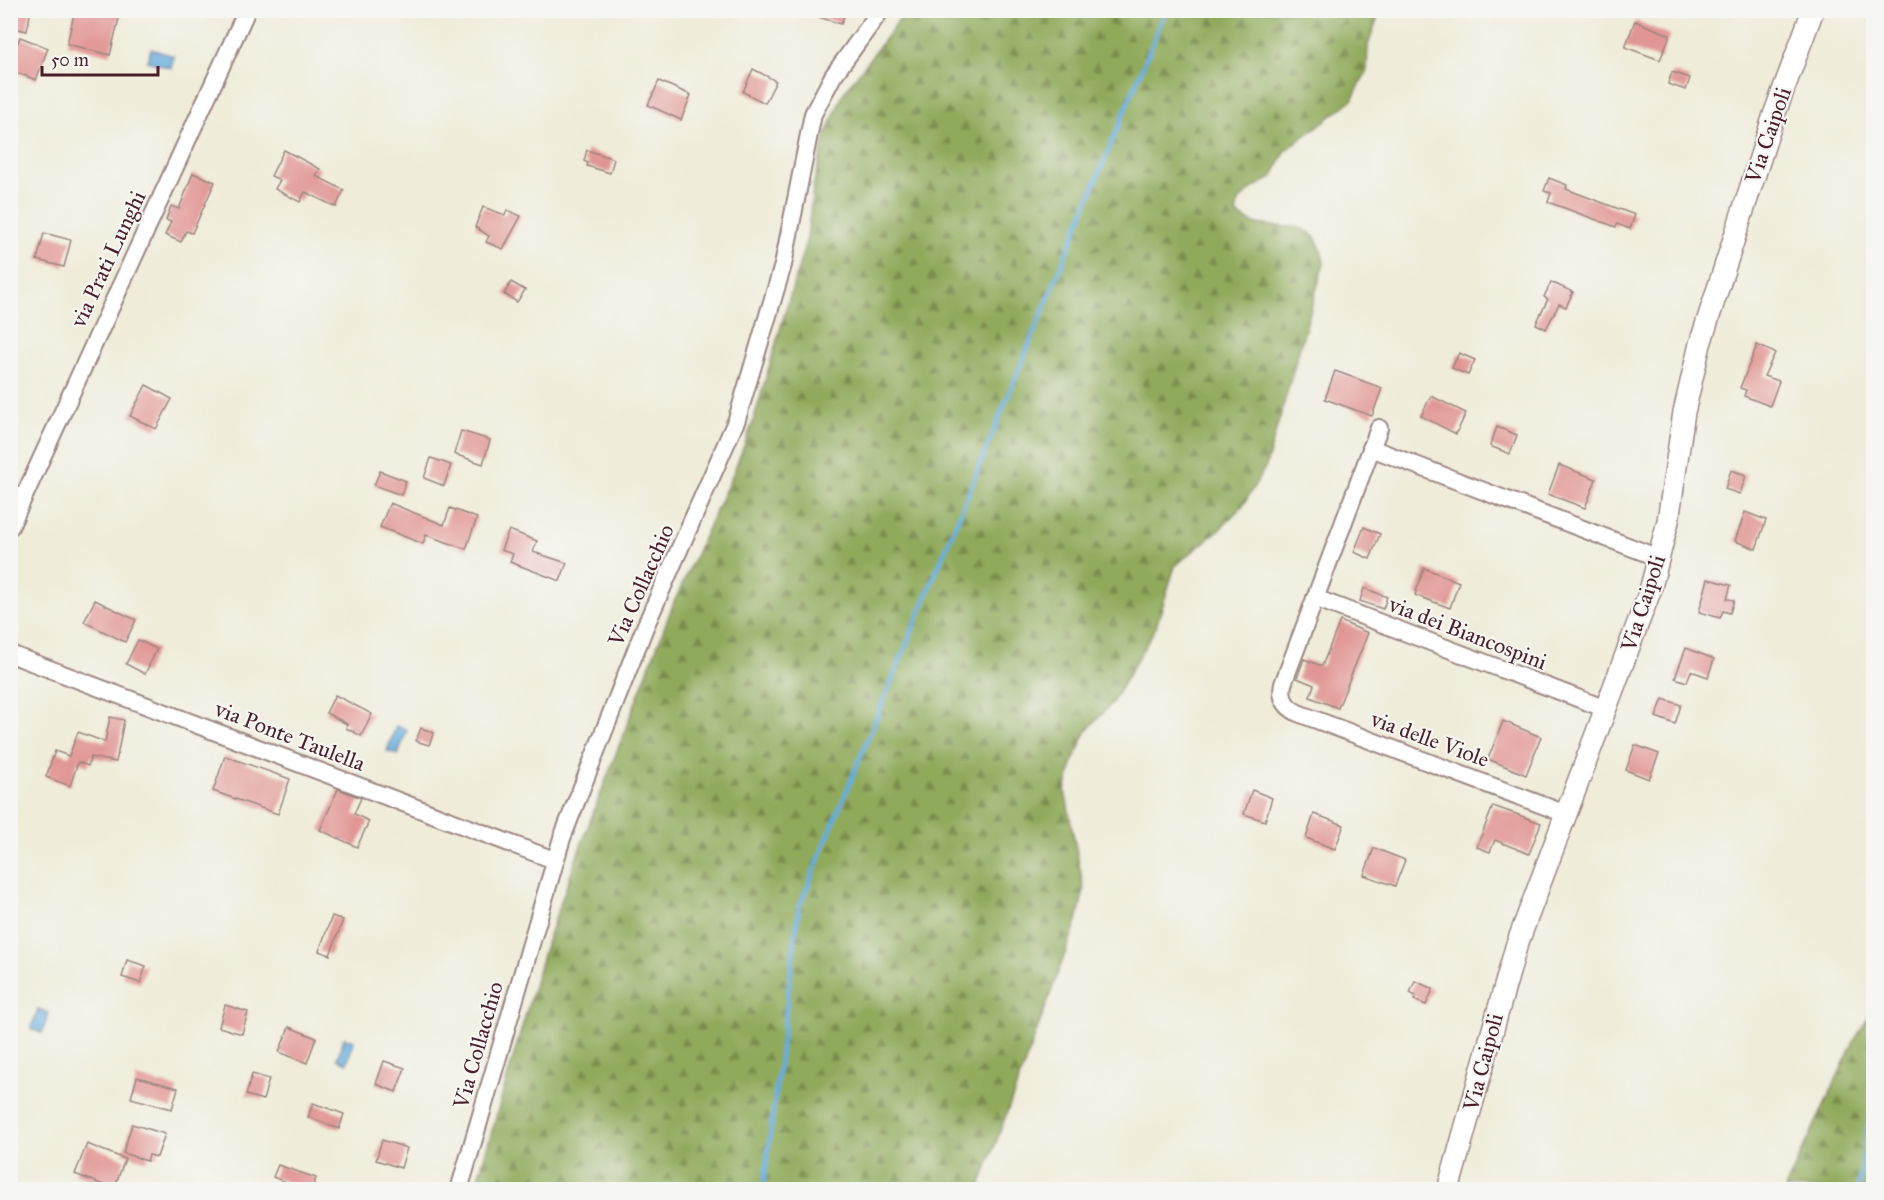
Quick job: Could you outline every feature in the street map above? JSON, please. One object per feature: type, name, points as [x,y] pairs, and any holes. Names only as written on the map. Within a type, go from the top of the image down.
[{"type":"street","name":"via Prati Lunghi","points":[[10,527],[247,10]]},
{"type":"street","name":"Via Collacchio","points":[[459,1190],[554,860],[645,627],[737,419],[783,265],[813,114],[833,76],[881,10]]},
{"type":"street","name":"Via Caipoli","points":[[1448,1190],[1506,979],[1644,609],[1659,558],[1694,367],[1771,124],[1813,10]]},
{"type":"street","points":[[1315,598],[1379,428]]},
{"type":"street","points":[[1371,448],[1659,558]]},
{"type":"street","name":"via delle Viole","points":[[1315,598],[1283,684],[1283,699],[1290,709],[1298,714],[1566,814]]},
{"type":"street","name":"via dei Biancospini","points":[[1315,598],[1606,710]]},
{"type":"street","name":"via Ponte Taulella","points":[[10,654],[554,860]]},
{"type":"green space","points":[[906,11],[1380,11],[1368,45],[1367,70],[1352,100],[1286,150],[1272,178],[1254,187],[1238,202],[1236,214],[1252,222],[1307,231],[1320,247],[1324,263],[1266,466],[1244,504],[1220,529],[1175,566],[1156,627],[1112,703],[1087,730],[1073,761],[1065,791],[1084,890],[1077,921],[979,1189],[475,1189],[547,941],[584,837],[674,602],[735,469],[753,422],[807,238],[813,188],[825,137],[843,94]]},
{"type":"green space","points":[[1873,1010],[1873,1189],[1785,1189],[1854,1041]]},
{"type":"water","points":[[151,49],[174,56],[171,68],[147,61]]},
{"type":"water","points":[[396,726],[407,730],[398,755],[387,751]]},
{"type":"water","points":[[38,1009],[49,1013],[42,1033],[31,1029]]},
{"type":"water","points":[[344,1038],[354,1041],[347,1063],[337,1059]]},
{"type":"building","points":[[10,10],[31,10],[27,31],[10,27]]},
{"type":"building","points":[[75,10],[121,10],[110,55],[67,44]]},
{"type":"building","points":[[807,10],[846,10],[841,24],[806,13]]},
{"type":"building","points":[[1635,21],[1670,35],[1660,60],[1625,47]]},
{"type":"building","points":[[20,37],[48,48],[36,80],[10,70],[10,62]]},
{"type":"building","points":[[753,69],[776,81],[765,103],[743,92]]},
{"type":"building","points":[[1672,72],[1690,78],[1686,90],[1668,84]]},
{"type":"building","points":[[659,81],[691,95],[681,120],[648,105]]},
{"type":"building","points":[[284,150],[320,169],[316,176],[344,190],[336,207],[305,192],[300,202],[275,189],[280,180],[271,176]]},
{"type":"building","points":[[587,150],[614,159],[610,173],[587,166],[588,163],[584,161]]},
{"type":"building","points":[[193,173],[215,182],[192,233],[186,231],[181,242],[165,235],[171,222],[166,220],[171,206],[179,209]]},
{"type":"building","points":[[1549,178],[1567,185],[1566,189],[1635,215],[1630,229],[1617,224],[1616,227],[1548,202],[1551,193],[1544,191]]},
{"type":"building","points":[[483,207],[505,215],[507,210],[521,216],[503,249],[486,242],[489,236],[475,227]]},
{"type":"building","points":[[44,233],[71,240],[64,267],[37,260]]},
{"type":"building","points":[[511,282],[525,290],[517,302],[504,294]]},
{"type":"building","points":[[1551,282],[1573,292],[1566,307],[1559,304],[1546,329],[1536,324],[1548,299],[1544,297]]},
{"type":"building","points":[[1757,345],[1775,353],[1764,376],[1779,381],[1770,406],[1744,396],[1746,390],[1740,388]]},
{"type":"building","points":[[1459,353],[1475,360],[1468,375],[1452,368]]},
{"type":"building","points":[[1335,371],[1382,388],[1372,416],[1325,399]]},
{"type":"building","points":[[146,385],[172,399],[156,429],[130,416]]},
{"type":"building","points":[[1431,396],[1466,413],[1456,434],[1421,416]]},
{"type":"building","points":[[1497,427],[1517,435],[1510,454],[1490,446]]},
{"type":"building","points":[[461,431],[490,440],[483,464],[454,454]]},
{"type":"building","points":[[431,458],[451,465],[444,486],[424,478]]},
{"type":"building","points":[[1559,465],[1596,479],[1585,508],[1548,494]]},
{"type":"building","points":[[1731,470],[1746,475],[1740,494],[1725,489]]},
{"type":"building","points":[[380,471],[406,481],[401,495],[374,485]]},
{"type":"building","points":[[390,503],[444,525],[450,508],[477,518],[466,549],[426,535],[423,544],[380,527]]},
{"type":"building","points":[[1745,512],[1766,520],[1756,549],[1735,541]]},
{"type":"building","points":[[1364,527],[1380,534],[1370,559],[1354,552]]},
{"type":"building","points":[[509,530],[537,541],[533,552],[567,563],[560,581],[510,562],[513,554],[501,550]]},
{"type":"building","points":[[1424,568],[1459,582],[1450,608],[1415,595]]},
{"type":"building","points":[[1708,579],[1731,585],[1727,599],[1734,600],[1730,613],[1723,611],[1720,618],[1699,612]]},
{"type":"building","points":[[1364,588],[1387,597],[1383,609],[1360,601]]},
{"type":"building","points":[[95,600],[136,620],[125,642],[84,622]]},
{"type":"building","points":[[1340,621],[1368,633],[1338,708],[1310,697],[1314,685],[1297,678],[1304,659],[1322,666]]},
{"type":"building","points":[[138,640],[157,649],[145,674],[126,664]]},
{"type":"building","points":[[1686,648],[1714,659],[1708,677],[1691,671],[1687,682],[1675,678]]},
{"type":"building","points":[[335,695],[372,714],[361,736],[346,728],[347,724],[326,713]]},
{"type":"building","points":[[1663,699],[1681,705],[1675,724],[1656,717]]},
{"type":"building","points":[[110,717],[124,720],[116,762],[91,757],[88,766],[78,762],[70,786],[46,777],[55,751],[69,756],[78,732],[105,742]]},
{"type":"building","points":[[1503,721],[1541,737],[1526,775],[1488,759]]},
{"type":"building","points":[[421,728],[434,733],[429,745],[416,741]]},
{"type":"building","points":[[1635,745],[1659,754],[1649,779],[1626,770]]},
{"type":"building","points":[[225,756],[290,779],[278,814],[213,791]]},
{"type":"building","points":[[338,789],[361,798],[354,814],[369,821],[357,847],[320,830]]},
{"type":"building","points":[[1252,790],[1272,798],[1265,821],[1244,814]]},
{"type":"building","points":[[1493,806],[1541,823],[1529,854],[1495,840],[1490,852],[1477,847]]},
{"type":"building","points":[[1314,814],[1344,825],[1335,849],[1306,838]]},
{"type":"building","points":[[1374,848],[1405,860],[1395,886],[1364,875]]},
{"type":"building","points":[[332,916],[343,920],[330,955],[319,951]]},
{"type":"building","points":[[127,960],[146,966],[140,983],[122,977]]},
{"type":"building","points":[[1415,981],[1433,989],[1426,1005],[1414,1000],[1416,996],[1410,993]]},
{"type":"building","points":[[225,1005],[248,1012],[242,1034],[219,1027]]},
{"type":"building","points":[[289,1027],[316,1038],[307,1063],[279,1052]]},
{"type":"building","points":[[384,1061],[405,1068],[396,1092],[376,1084]]},
{"type":"building","points":[[252,1074],[269,1079],[263,1100],[246,1095]]},
{"type":"building","points":[[137,1077],[178,1088],[172,1109],[131,1098]]},
{"type":"building","points":[[313,1103],[344,1114],[339,1129],[308,1117]]},
{"type":"building","points":[[132,1124],[165,1134],[157,1157],[149,1155],[147,1161],[123,1153]]},
{"type":"building","points":[[382,1140],[407,1148],[401,1168],[376,1160]]},
{"type":"building","points":[[87,1144],[125,1159],[114,1189],[75,1174]]},
{"type":"building","points":[[278,1165],[316,1178],[312,1190],[284,1190],[286,1182],[273,1177]]},
{"type":"waterway","points":[[763,1190],[799,907],[1166,10]]},
{"type":"waterway","points":[[1858,1190],[1874,1086]]}]
